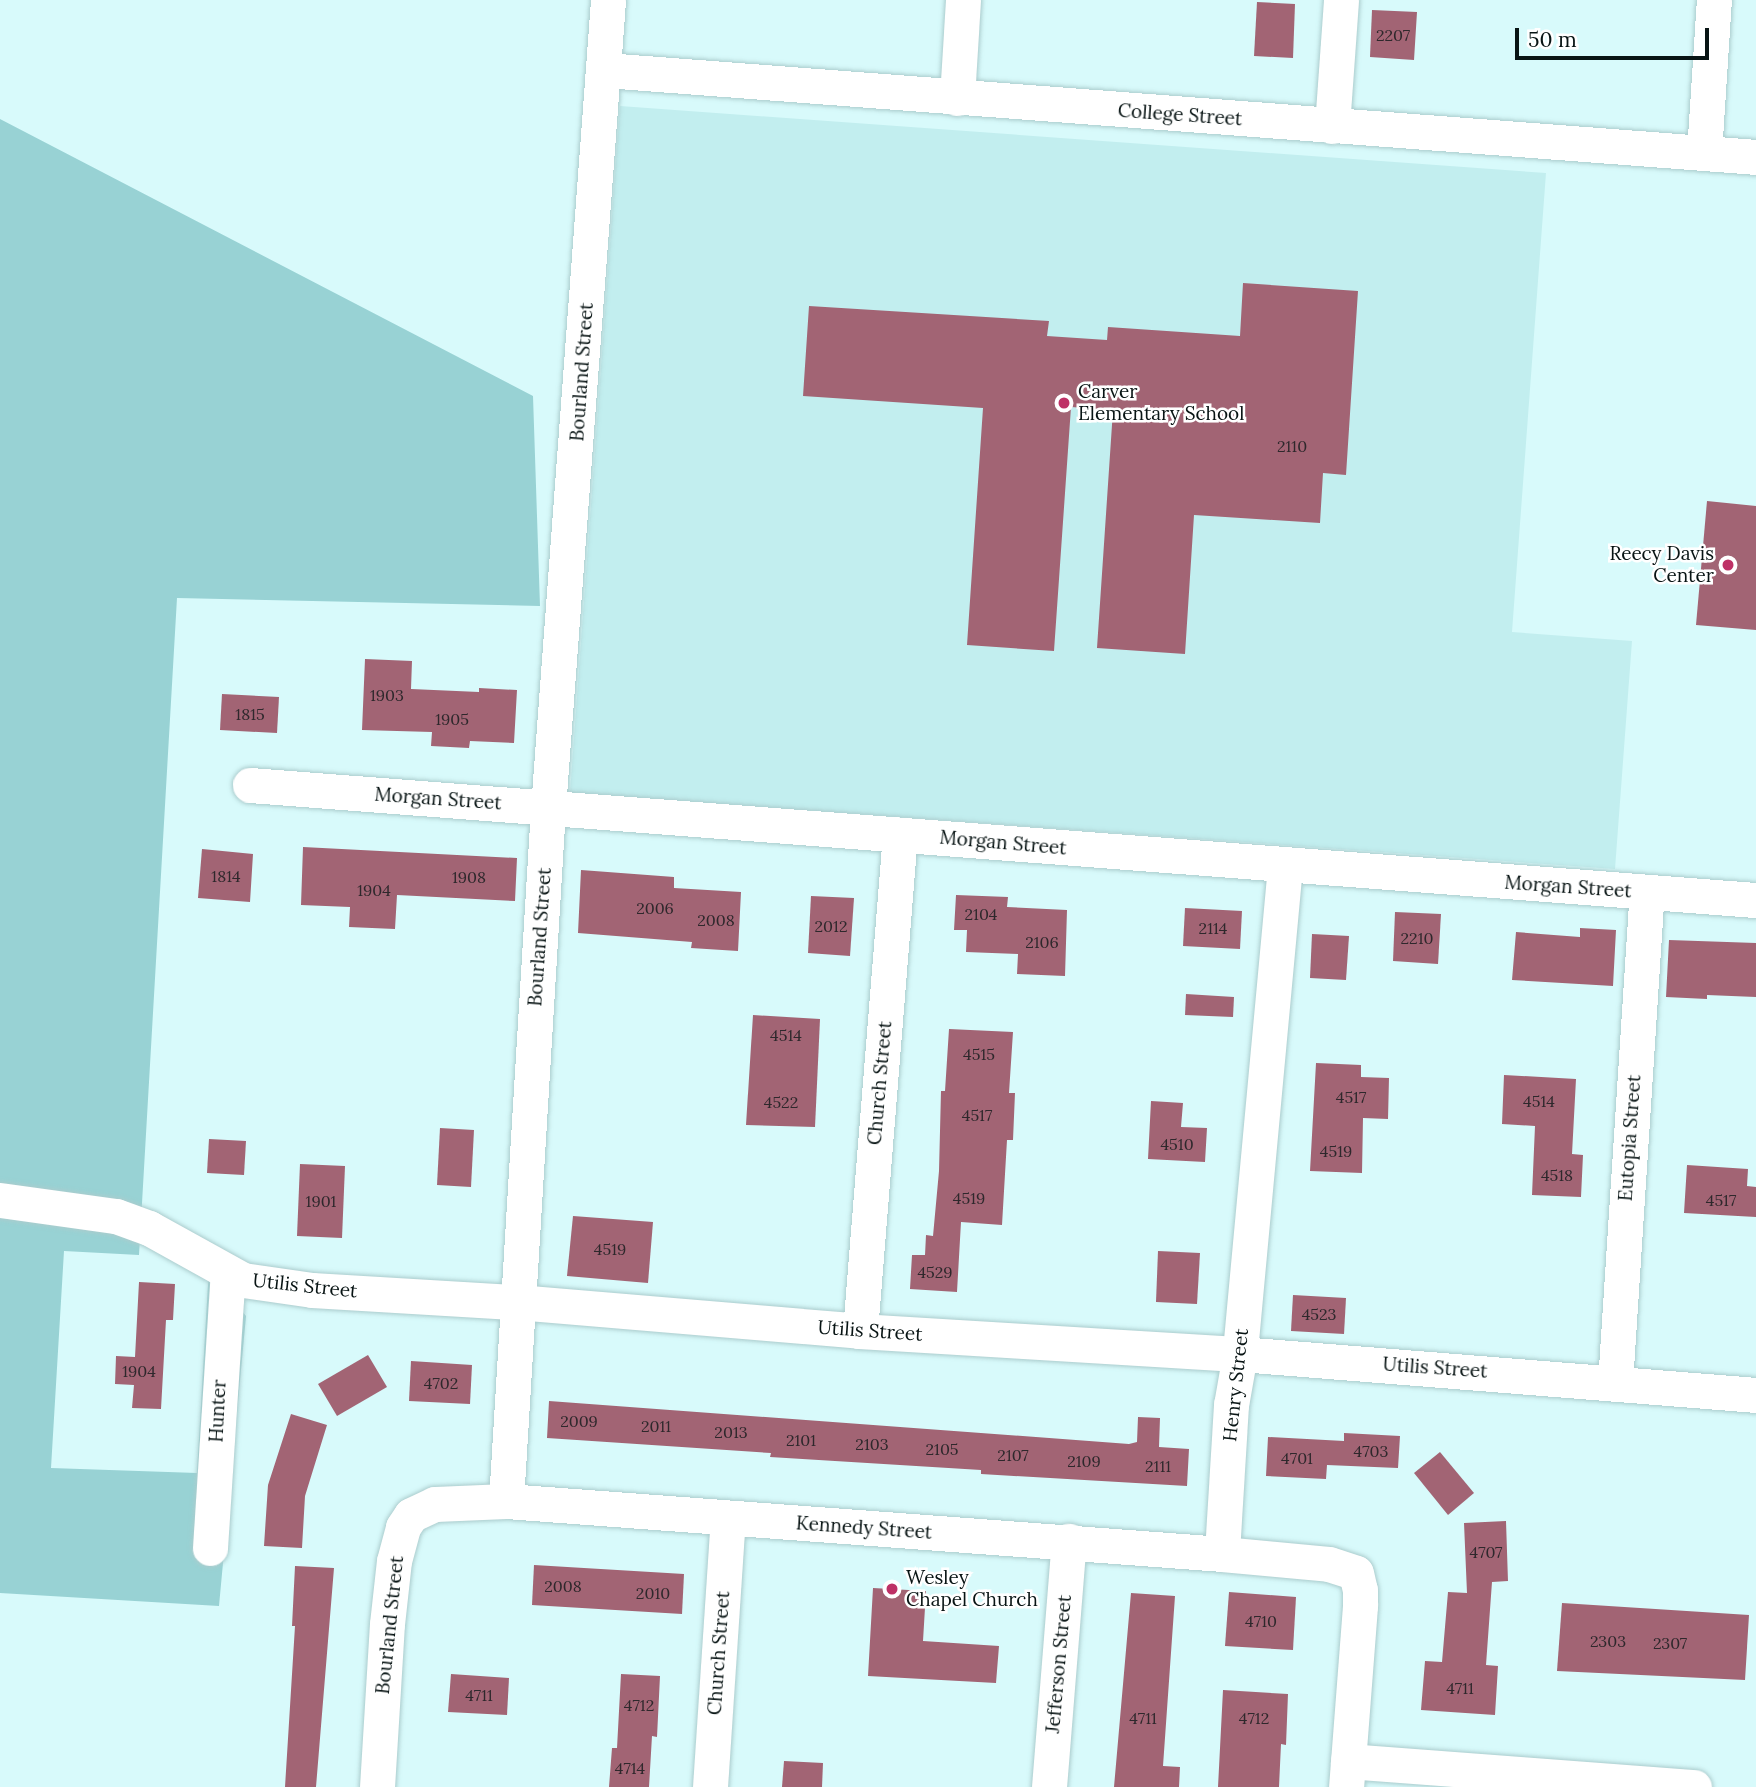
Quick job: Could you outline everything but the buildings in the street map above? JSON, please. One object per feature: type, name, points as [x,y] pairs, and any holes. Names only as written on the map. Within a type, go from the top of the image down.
[{"type":"street","name":"Bourland Street","points":[[377,1787],[387,1624],[394,1561],[403,1527],[411,1515],[435,1504],[506,1501],[548,808],[605,70],[608,0]]},
{"type":"street","points":[[957,98],[963,0]]},
{"type":"street","points":[[1332,126],[1341,0]]},
{"type":"street","points":[[1704,153],[1714,0]]},
{"type":"street","name":"College Street","points":[[605,70],[1756,157]]},
{"type":"street","name":"Morgan Street","points":[[250,785],[1756,900]]},
{"type":"street","name":"Church Street","points":[[860,1331],[900,835]]},
{"type":"street","name":"Henry Street","points":[[1222,1554],[1231,1405],[1240,1354],[1285,866]]},
{"type":"street","name":"Eutopia Street","points":[[1615,1383],[1647,892]]},
{"type":"street","name":"Utilis Street","points":[[0,1200],[116,1216],[174,1240],[243,1280],[312,1290],[517,1302],[860,1331],[1240,1354],[1756,1395]]},
{"type":"street","name":"Hunter","points":[[210,1548],[228,1273]]},
{"type":"street","name":"Kennedy Street","points":[[506,1501],[1222,1554]]},
{"type":"street","name":"Church Street","points":[[710,1787],[729,1519]]},
{"type":"street","name":"Jefferson Street","points":[[1049,1787],[1069,1541]]},
{"type":"street","points":[[1222,1554],[1329,1564],[1356,1573],[1360,1606],[1347,1774],[1694,1787]]},
{"type":"shaded area","name":"Carver Elementary School","points":[[620,106],[1546,173],[1512,632],[1632,641],[1615,869],[570,793]]},
{"type":"shaded area","points":[[0,119],[533,396],[540,606],[177,598],[139,1255],[64,1251],[51,1468],[197,1473],[209,1268],[246,1316],[219,1606],[0,1593]]},
{"type":"place","name":"Carver Elementary School","points":[[1064,403]]},
{"type":"place","name":"Reecy Davis Center","points":[[1728,565]]},
{"type":"place","name":"Wesley Chapel Church","points":[[892,1589]]}]
